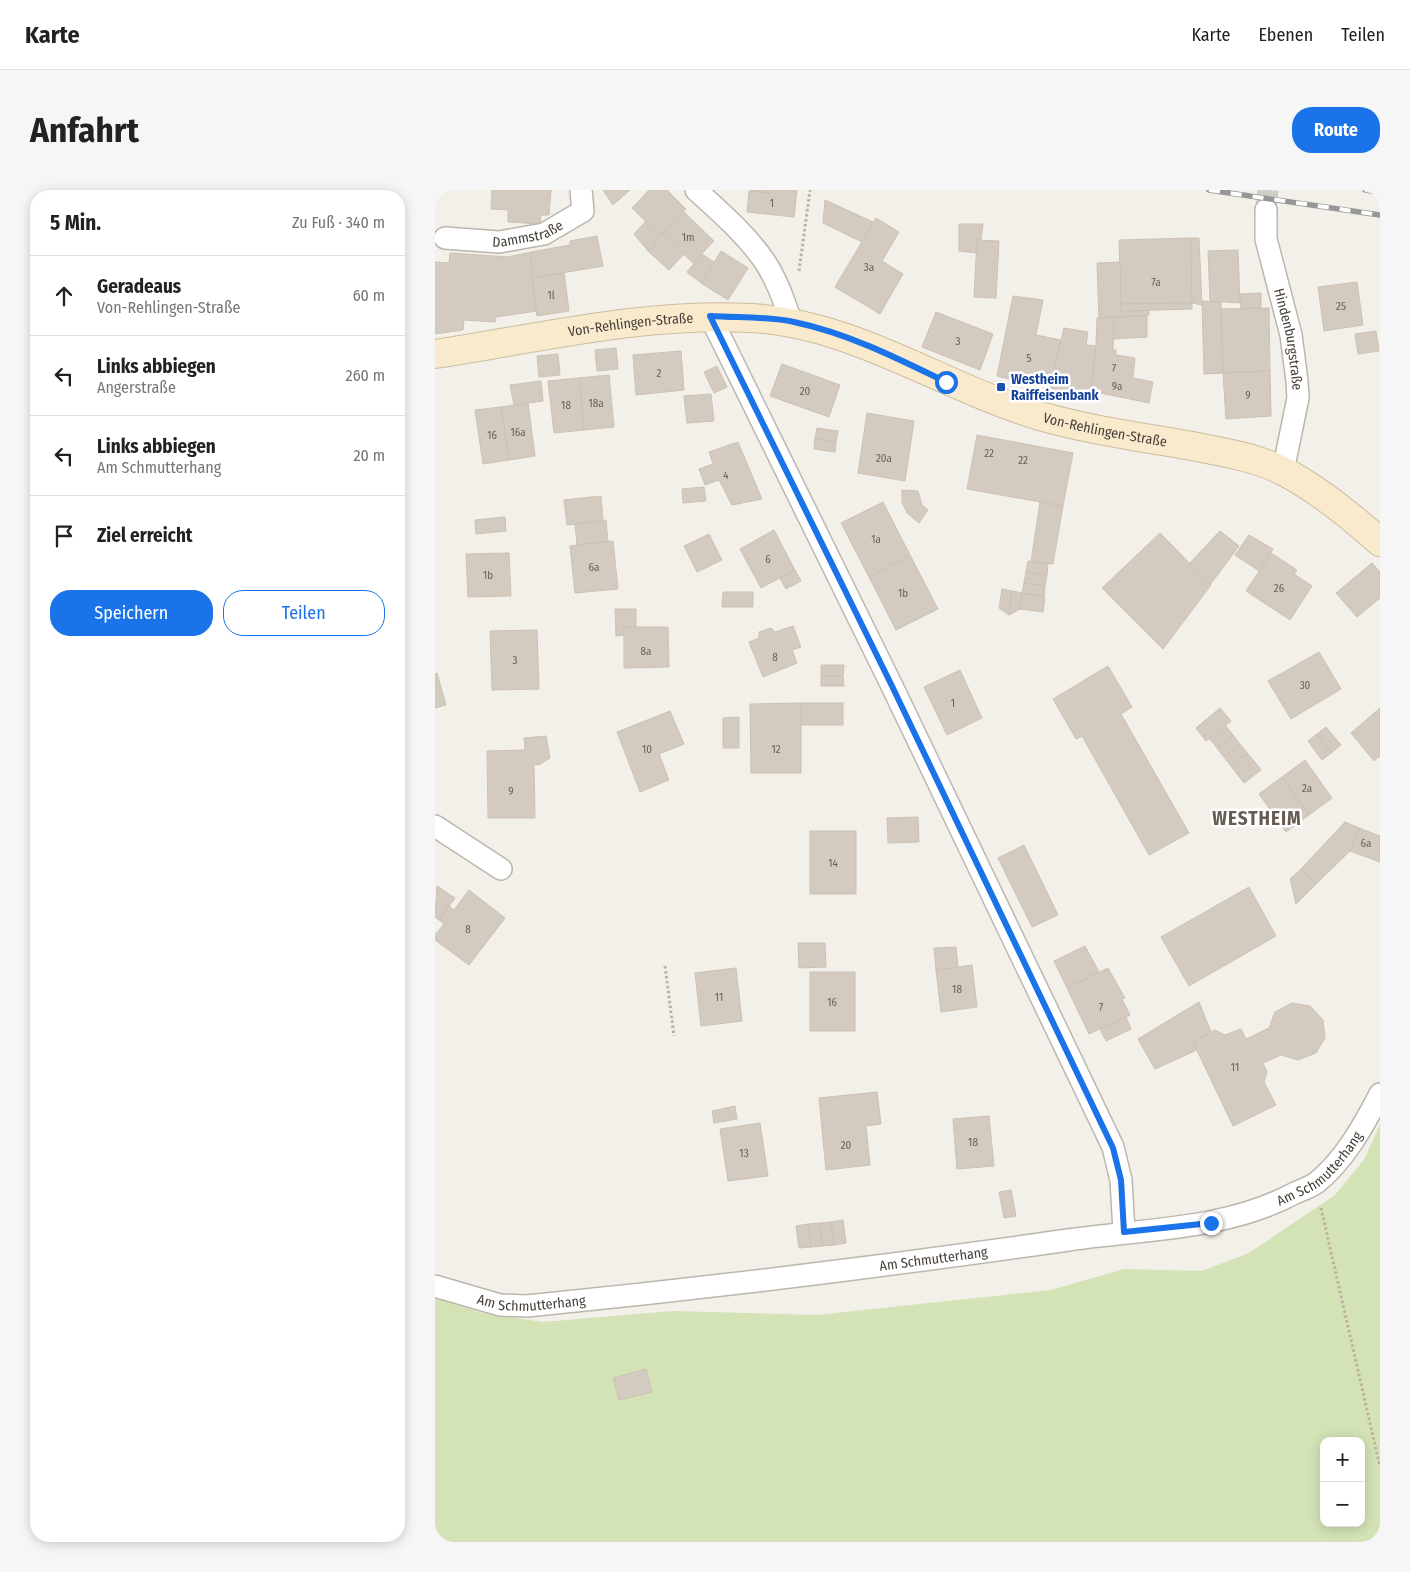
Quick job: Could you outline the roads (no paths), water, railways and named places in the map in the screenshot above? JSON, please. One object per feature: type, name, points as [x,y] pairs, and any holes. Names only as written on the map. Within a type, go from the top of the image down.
[{"type":"street","name":"Dammstraße","points":[[445,238],[499,242],[544,234],[583,211],[581,190]]},
{"type":"street","points":[[696,190],[746,238],[766,262],[783,296],[791,321]]},
{"type":"street","name":"Hindenburgstraße","points":[[1266,210],[1266,238],[1291,335],[1297,381],[1297,398],[1283,471]]},
{"type":"street","points":[[710,316],[891,684],[1113,1148],[1121,1180],[1124,1232]]},
{"type":"street","name":"Von-Rehlingen-Straße","points":[[435,354],[599,326],[710,316],[791,321],[823,329],[860,342],[961,388],[1039,416],[1070,424],[1235,454],[1283,471],[1349,515],[1380,542]]},
{"type":"street","points":[[435,826],[501,869]]},
{"type":"street","name":"Am Schmutterhang","points":[[435,1286],[491,1303],[527,1306],[861,1269],[1124,1232],[1211,1223],[1247,1214],[1284,1199],[1315,1182],[1353,1140],[1380,1094]]},
{"type":"tunnel","points":[[1266,210],[1268,190]]},
{"type":"railway","points":[[1209,190],[1380,215]]},
{"type":"railway","points":[[1365,190],[1380,192]]},
{"type":"place","name":"Westheim Raiffeisenbank","points":[[1001,387]]},
{"type":"district","name":"WESTHEIM","points":[[1257,818]]}]
